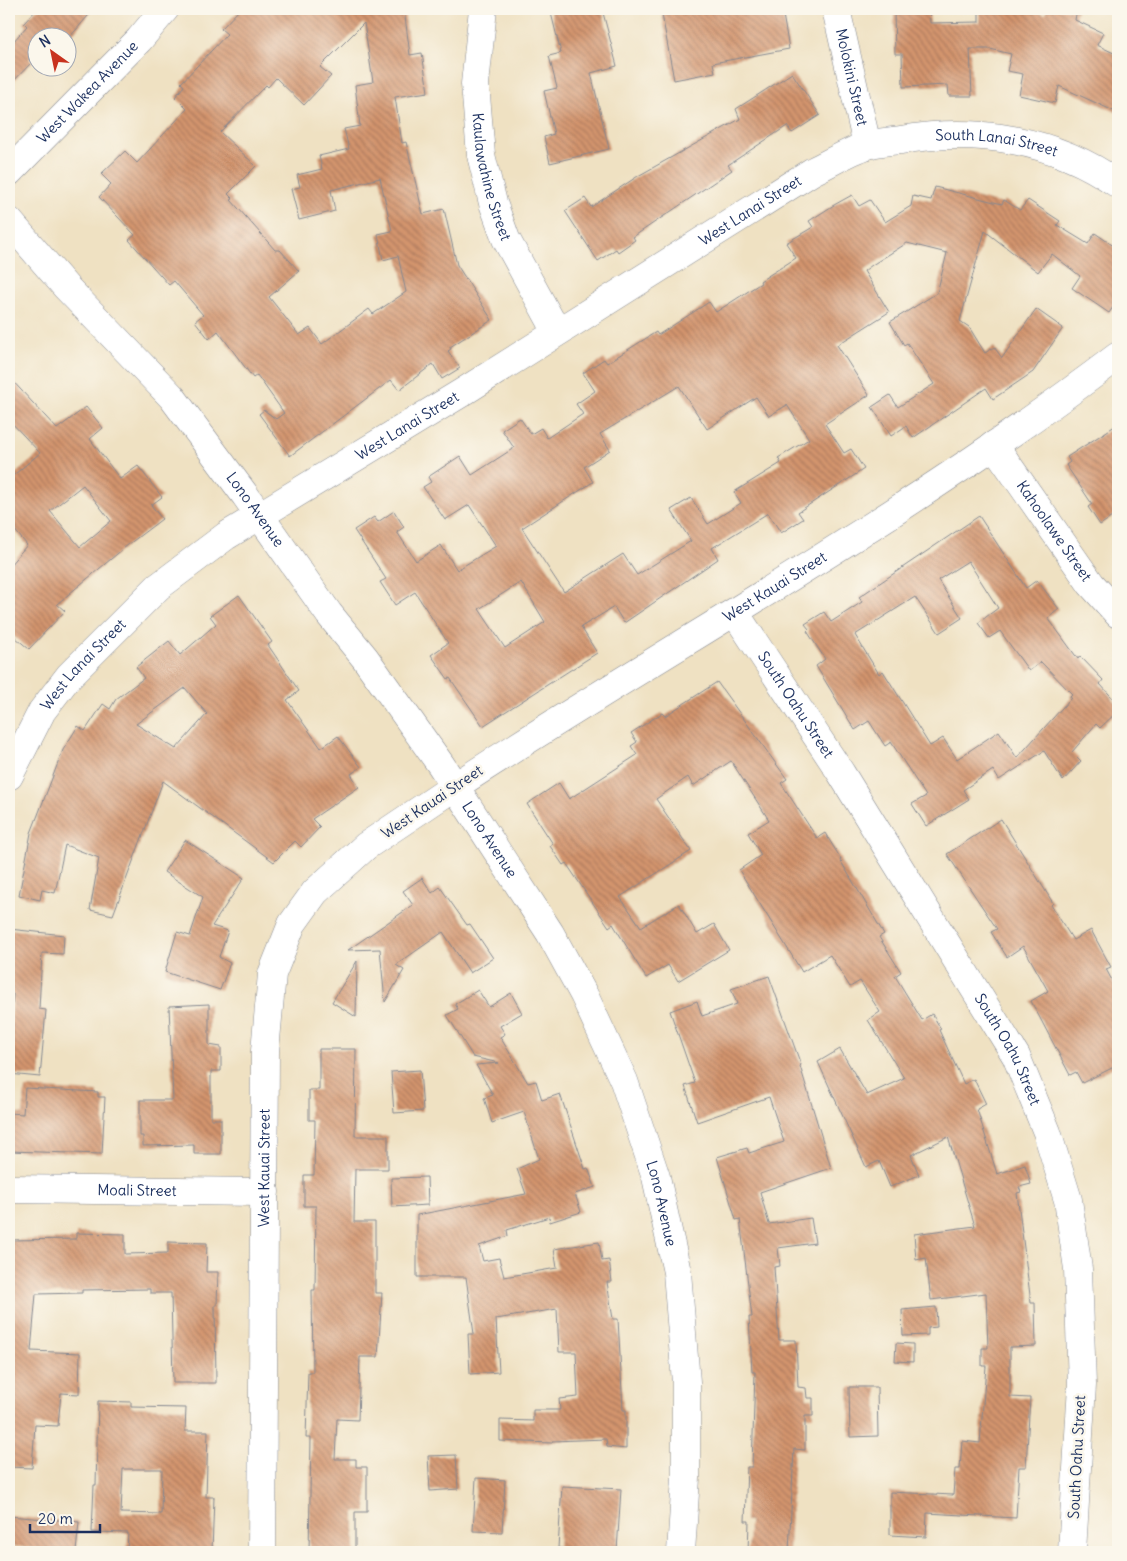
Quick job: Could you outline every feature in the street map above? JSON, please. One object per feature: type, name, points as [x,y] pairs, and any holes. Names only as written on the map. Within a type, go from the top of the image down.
[{"type":"street","name":"West Wakea Avenue","points":[[9,172],[139,40],[164,9]]},
{"type":"street","name":"Kaulawahine Street","points":[[483,9],[475,84],[481,155],[493,203],[506,238],[557,332]]},
{"type":"street","name":"Molokini Street","points":[[836,9],[867,145]]},
{"type":"street","name":"South Lanai Street","points":[[867,145],[931,134],[966,134],[1012,138],[1058,152],[1118,184]]},
{"type":"street","name":"West Lanai Street","points":[[9,776],[42,711],[69,676],[158,587],[226,536],[260,517],[813,171],[867,145]]},
{"type":"street","name":"Lono Avenue","points":[[9,221],[66,287],[172,397],[329,614],[365,658],[454,787],[550,933],[584,995],[624,1081],[656,1177],[677,1272],[686,1382],[686,1478],[681,1552]]},
{"type":"street","name":"West Kauai Street","points":[[262,1552],[265,1051],[272,974],[292,924],[315,892],[366,846],[583,704],[735,613],[994,445],[1118,356]]},
{"type":"street","name":"Kahoolawe Street","points":[[994,445],[1091,584],[1118,614]]},
{"type":"street","name":"South Oahu Street","points":[[735,613],[841,772],[1016,1056],[1048,1132],[1068,1200],[1078,1269],[1082,1385],[1072,1552]]},
{"type":"street","name":"Moali Street","points":[[9,1188],[265,1192]]},
{"type":"building","points":[[37,9],[94,9],[78,28],[28,28],[28,66],[9,86],[9,40],[12,43],[27,26],[24,23]]},
{"type":"building","points":[[240,9],[404,9],[410,55],[422,53],[428,92],[395,97],[402,143],[406,142],[423,214],[444,209],[457,265],[492,320],[450,347],[451,349],[448,351],[460,368],[442,379],[433,364],[399,390],[391,380],[290,456],[259,414],[264,410],[276,419],[284,413],[257,375],[253,378],[218,331],[209,339],[195,321],[203,315],[174,281],[169,285],[129,240],[135,235],[99,197],[111,184],[101,174],[125,151],[137,163],[187,109],[175,97],[184,86],[181,83],[227,34],[221,29]],"holes":[[[364,23],[373,82],[355,85],[360,126],[344,129],[349,149],[319,156],[322,169],[297,175],[300,187],[291,189],[299,220],[335,211],[331,190],[380,178],[392,231],[378,234],[383,260],[398,256],[406,292],[373,314],[369,309],[322,344],[310,328],[299,335],[269,297],[299,271],[280,250],[275,250],[231,200],[233,199],[228,194],[256,166],[220,132],[266,85],[268,87],[276,78],[304,105],[331,76],[320,67]]]},
{"type":"building","points":[[550,9],[602,9],[617,66],[591,73],[609,149],[550,163],[544,137],[554,134],[544,91],[557,88],[549,56],[561,53]]},
{"type":"building","points":[[661,9],[782,9],[789,49],[713,63],[715,72],[674,80]]},
{"type":"building","points":[[894,9],[929,9],[930,23],[979,22],[979,9],[1024,9],[1046,14],[1047,9],[1077,9],[1075,20],[1103,33],[1097,45],[1118,55],[1118,113],[1059,86],[1055,103],[1019,95],[1023,74],[1007,71],[1011,54],[990,49],[970,49],[972,96],[949,96],[948,85],[903,87],[902,54],[895,54]]},
{"type":"building","points":[[792,73],[820,115],[792,133],[787,126],[728,165],[732,170],[633,237],[635,240],[618,252],[616,249],[598,261],[565,211],[585,198],[591,207],[638,176],[740,119],[736,109]]},
{"type":"building","points":[[935,187],[1002,204],[1004,200],[1020,210],[1028,200],[1060,221],[1057,225],[1088,244],[1095,233],[1118,249],[1118,300],[1109,313],[1072,288],[1080,276],[1052,254],[1038,272],[985,231],[960,321],[969,327],[985,353],[994,347],[1002,358],[1036,309],[1063,328],[1033,372],[993,399],[986,388],[913,438],[906,426],[891,436],[872,407],[890,395],[898,407],[934,384],[907,343],[904,345],[890,322],[937,293],[947,253],[907,243],[872,265],[864,271],[889,312],[837,345],[869,395],[825,424],[844,453],[851,449],[864,469],[798,512],[803,519],[781,533],[768,513],[712,548],[718,559],[624,623],[614,607],[581,627],[597,653],[483,726],[450,678],[448,679],[431,655],[448,643],[415,592],[395,605],[380,582],[386,579],[354,530],[374,517],[378,522],[394,511],[404,527],[397,532],[416,561],[441,545],[457,570],[496,546],[469,505],[445,520],[423,487],[431,482],[428,477],[460,456],[472,475],[514,448],[502,430],[520,418],[531,434],[541,428],[547,438],[583,414],[576,404],[595,391],[583,373],[604,359],[607,363],[656,332],[658,335],[709,302],[716,312],[761,283],[760,281],[796,258],[786,243],[813,227],[809,221],[852,195],[859,206],[870,200],[885,222],[911,206],[913,196],[931,200]],"holes":[[[679,386],[707,429],[756,397],[769,416],[787,405],[809,439],[778,458],[781,463],[734,492],[741,503],[708,524],[691,498],[671,510],[691,541],[637,575],[623,554],[564,592],[522,528],[593,482],[584,467],[610,450],[600,434]],[[521,582],[545,622],[505,648],[479,609]]]},
{"type":"building","points":[[9,377],[57,429],[86,407],[103,428],[90,439],[120,479],[138,466],[162,497],[151,505],[162,519],[57,604],[65,611],[29,649],[9,632],[9,566],[27,545],[9,523],[9,479],[40,453],[9,420]],"holes":[[[83,485],[111,521],[80,547],[50,511]]]},
{"type":"building","points":[[1118,424],[1118,513],[1100,525],[1088,507],[1092,504],[1066,465],[1070,462],[1067,457]]},
{"type":"building","points":[[979,516],[1026,588],[1037,580],[1059,609],[1048,618],[1078,659],[1080,656],[1103,680],[1100,684],[1118,704],[1118,711],[1100,728],[1096,724],[1072,752],[1081,761],[1063,781],[1044,751],[999,780],[993,770],[963,790],[969,799],[926,826],[912,804],[926,796],[891,742],[885,746],[869,721],[855,730],[816,666],[825,659],[807,631],[809,629],[805,624],[824,612],[831,622],[862,602],[859,597]],"holes":[[[968,561],[998,608],[978,623],[989,638],[1000,631],[1029,671],[1041,662],[1072,694],[1071,698],[1017,758],[999,731],[957,759],[943,738],[930,746],[883,671],[879,674],[855,635],[915,597],[939,633],[962,618],[938,580]]]},
{"type":"building","points":[[239,595],[272,642],[268,645],[299,691],[287,700],[321,748],[338,736],[361,767],[351,774],[359,787],[312,819],[320,827],[301,847],[295,841],[274,862],[163,781],[113,915],[90,910],[99,858],[65,845],[55,893],[42,890],[40,900],[19,895],[31,833],[63,750],[78,726],[85,731],[103,704],[110,709],[116,699],[144,678],[136,667],[169,641],[180,655],[216,624],[210,616]],"holes":[[[185,688],[207,714],[176,749],[136,724]]]},
{"type":"building","points":[[717,682],[787,779],[781,783],[817,838],[825,833],[841,859],[884,934],[879,937],[901,972],[895,976],[922,1020],[932,1014],[941,1029],[939,1030],[964,1084],[974,1079],[986,1104],[977,1109],[997,1174],[1025,1165],[1031,1184],[1019,1187],[1021,1192],[1017,1193],[1031,1303],[1035,1303],[1036,1346],[1010,1347],[1010,1397],[1030,1398],[1026,1467],[1019,1467],[1016,1518],[927,1513],[926,1537],[890,1535],[890,1492],[953,1495],[955,1469],[960,1469],[962,1441],[980,1443],[986,1366],[982,1366],[982,1348],[988,1348],[986,1293],[931,1300],[926,1258],[916,1260],[914,1234],[975,1226],[948,1137],[911,1155],[919,1175],[890,1187],[879,1161],[866,1167],[818,1062],[840,1049],[867,1095],[904,1078],[868,1020],[880,1012],[860,981],[850,987],[830,955],[802,972],[739,870],[761,855],[748,833],[769,820],[731,761],[693,786],[688,777],[656,799],[691,851],[620,897],[641,927],[679,904],[697,934],[714,924],[729,950],[678,981],[668,965],[646,978],[613,924],[609,927],[566,863],[563,865],[550,846],[553,844],[527,804],[559,783],[569,799],[637,755],[631,746],[637,742],[631,733],[662,713],[665,716]]},
{"type":"building","points":[[1001,819],[1053,903],[1051,905],[1073,940],[1091,930],[1111,967],[1106,969],[1118,992],[1118,1065],[1082,1083],[1076,1072],[1070,1075],[1031,1001],[1048,991],[1023,946],[1007,957],[991,932],[997,929],[947,854]]},
{"type":"building","points":[[185,840],[244,878],[212,926],[228,931],[219,957],[230,963],[220,990],[165,972],[177,932],[190,936],[203,897],[164,872]]},
{"type":"building","points":[[422,878],[432,893],[440,887],[467,925],[470,924],[493,958],[470,973],[443,932],[396,965],[404,970],[385,1002],[380,949],[348,950],[413,905],[403,891]]},
{"type":"building","points":[[9,929],[64,935],[63,954],[42,953],[39,1009],[46,1010],[40,1077],[9,1074],[9,1043],[13,994],[9,994]]},
{"type":"building","points":[[357,961],[356,1017],[332,1002]]},
{"type":"building","points":[[769,976],[801,1065],[831,1168],[760,1192],[769,1224],[811,1218],[815,1243],[778,1248],[780,1266],[774,1267],[779,1340],[796,1340],[798,1387],[806,1388],[807,1398],[813,1398],[813,1416],[805,1416],[805,1450],[794,1449],[789,1552],[748,1552],[749,1521],[745,1521],[747,1467],[752,1467],[755,1372],[752,1372],[749,1317],[752,1317],[740,1219],[736,1220],[717,1157],[747,1148],[749,1153],[784,1142],[769,1097],[697,1122],[685,1086],[695,1083],[670,1011],[697,1001],[702,1016],[737,1004],[731,989]]},
{"type":"building","points":[[478,990],[489,1007],[511,993],[522,1013],[500,1026],[505,1034],[500,1037],[528,1083],[536,1081],[542,1100],[560,1094],[585,1169],[588,1168],[595,1187],[575,1194],[581,1212],[550,1222],[549,1217],[507,1230],[508,1236],[479,1246],[483,1261],[499,1258],[504,1277],[557,1268],[554,1249],[599,1242],[602,1261],[609,1260],[612,1282],[607,1282],[613,1319],[618,1319],[623,1410],[626,1410],[626,1449],[607,1447],[606,1439],[552,1441],[552,1443],[500,1441],[500,1420],[533,1421],[533,1410],[560,1410],[559,1399],[578,1397],[576,1352],[559,1352],[557,1309],[496,1319],[499,1372],[470,1374],[468,1334],[474,1334],[466,1277],[417,1277],[417,1215],[526,1194],[517,1169],[539,1159],[524,1112],[492,1123],[484,1098],[493,1095],[476,1065],[499,1063],[473,1057],[447,1015],[458,1009],[455,1004]]},
{"type":"building","points":[[209,1004],[209,1045],[221,1047],[221,1071],[211,1071],[211,1119],[221,1119],[221,1154],[194,1154],[194,1145],[143,1146],[143,1136],[140,1136],[140,1100],[173,1100],[169,1006]]},
{"type":"building","points":[[319,1049],[356,1049],[355,1136],[388,1136],[388,1169],[355,1169],[354,1222],[375,1222],[375,1293],[382,1293],[378,1357],[360,1357],[358,1420],[337,1419],[335,1459],[356,1459],[356,1467],[367,1467],[367,1512],[355,1512],[355,1552],[309,1552],[311,1438],[306,1438],[308,1372],[313,1372],[312,1290],[315,1290],[316,1206],[304,1206],[304,1175],[314,1175],[315,1120],[309,1120],[309,1090],[319,1090]]},
{"type":"building","points":[[420,1070],[423,1111],[394,1113],[391,1072]]},
{"type":"building","points":[[25,1088],[98,1092],[98,1097],[105,1097],[102,1154],[9,1151],[9,1113],[23,1114]]},
{"type":"building","points":[[427,1177],[428,1205],[392,1207],[391,1178]]},
{"type":"building","points":[[76,1233],[125,1234],[125,1254],[168,1253],[168,1242],[207,1243],[206,1272],[218,1272],[217,1305],[215,1305],[216,1383],[173,1383],[171,1293],[150,1293],[150,1289],[82,1290],[82,1293],[36,1294],[31,1351],[80,1353],[79,1394],[61,1393],[58,1426],[35,1425],[32,1468],[9,1467],[10,1240],[76,1239]]},
{"type":"building","points":[[936,1307],[937,1327],[928,1328],[928,1335],[903,1336],[902,1310]]},
{"type":"building","points":[[896,1343],[913,1344],[913,1362],[895,1361]]},
{"type":"building","points":[[849,1387],[877,1387],[878,1436],[850,1437]]},
{"type":"building","points":[[98,1401],[131,1402],[131,1407],[186,1408],[185,1431],[208,1431],[206,1497],[214,1497],[212,1552],[127,1552],[128,1533],[92,1532],[94,1485],[96,1485]],"holes":[[[123,1469],[162,1469],[161,1514],[121,1513]]]},
{"type":"building","points":[[456,1455],[458,1489],[430,1491],[428,1456]]},
{"type":"building","points":[[476,1478],[505,1480],[502,1532],[473,1531]]},
{"type":"building","points":[[562,1486],[621,1489],[617,1551],[558,1548]]},
{"type":"building","points":[[9,1516],[79,1522],[76,1552],[9,1546]]}]
